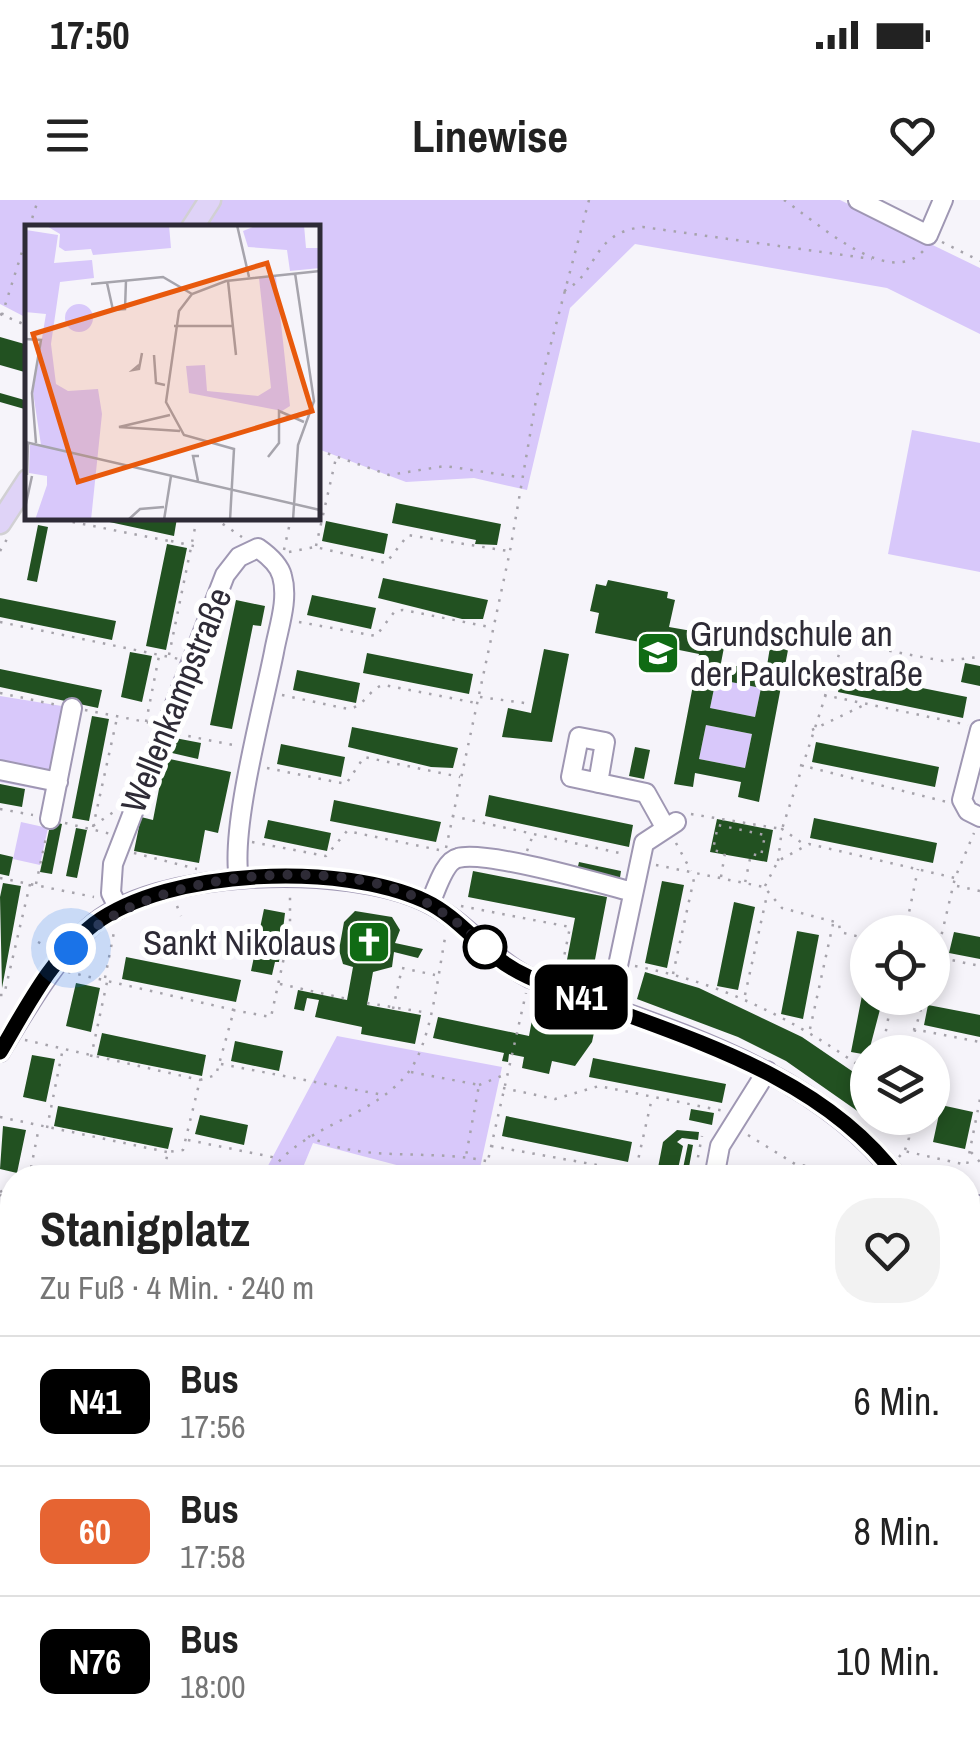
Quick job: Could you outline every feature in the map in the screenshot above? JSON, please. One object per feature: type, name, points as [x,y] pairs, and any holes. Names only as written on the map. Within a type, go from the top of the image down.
[{"type":"main road","points":[[194,225],[210,200]]},
{"type":"main road","points":[[0,523],[25,485]]},
{"type":"street","points":[[858,200],[928,235],[943,200]]},
{"type":"street","name":"Wellenkampstraße","points":[[119,909],[110,880],[138,796],[154,726],[190,661],[225,575],[239,557],[258,548],[270,556],[282,576],[281,618],[253,758],[240,840],[239,879]]},
{"type":"street","points":[[50,818],[72,708]]},
{"type":"street","points":[[979,730],[962,800],[979,821]]},
{"type":"street","points":[[0,770],[58,782]]},
{"type":"street","points":[[598,783],[646,793],[670,825],[644,844],[609,1008]]},
{"type":"street","points":[[442,911],[449,862],[458,858],[487,858],[633,892]]},
{"type":"street","points":[[4,1044],[52,969],[90,928],[119,909],[172,891],[239,879],[323,879],[382,885],[442,911],[498,959],[530,978],[767,1071],[852,1130],[886,1165]]},
{"type":"street","points":[[716,1165],[720,1146],[741,1123],[767,1071]]},
{"type":"path","points":[[30,225],[38,200]]},
{"type":"path","points":[[240,840],[326,856],[347,831],[445,852],[510,551],[520,478],[563,291],[589,200]]},
{"type":"path","points":[[784,200],[887,265],[908,264],[921,254],[928,235],[980,261]]},
{"type":"path","points":[[563,291],[578,281],[603,242],[622,229],[643,227],[872,258]]},
{"type":"path","points":[[25,242],[1,314],[25,325]]},
{"type":"path","points":[[320,451],[389,475],[445,466],[498,470],[520,478]]},
{"type":"path","points":[[316,547],[336,458]]},
{"type":"path","points":[[320,504],[324,505]]},
{"type":"path","points":[[62,520],[198,547]]},
{"type":"path","points":[[168,656],[197,520]]},
{"type":"path","points":[[217,520],[258,548]]},
{"type":"path","points":[[291,520],[283,554],[316,547],[386,563],[408,535],[510,551]]},
{"type":"path","points":[[281,618],[376,636],[394,611],[404,610],[491,628]]},
{"type":"path","points":[[0,622],[190,661]]},
{"type":"path","points":[[764,887],[778,861],[782,828],[800,765],[843,642],[943,660],[980,657]]},
{"type":"path","points":[[160,654],[154,726],[346,784],[364,756],[461,777]]},
{"type":"path","points":[[266,691],[348,709],[384,685],[477,704]]},
{"type":"path","points":[[823,694],[979,730]]},
{"type":"path","points":[[478,697],[532,704]]},
{"type":"path","points":[[811,731],[867,704]]},
{"type":"path","points":[[118,717],[92,828],[138,796]]},
{"type":"path","points":[[800,765],[926,794],[953,805],[962,800]]},
{"type":"path","points":[[673,976],[694,872],[670,825],[696,812],[782,828],[806,846],[955,878]]},
{"type":"path","points":[[452,816],[764,887],[782,908],[839,923],[840,932],[850,934]]},
{"type":"path","points":[[0,995],[4,995],[50,818]]},
{"type":"path","points":[[948,915],[955,878],[979,821]]},
{"type":"path","points":[[720,878],[725,852],[714,850],[718,826],[765,835],[761,856],[751,854],[745,884]]},
{"type":"path","points":[[778,861],[806,846]]},
{"type":"path","points":[[118,849],[197,866]]},
{"type":"path","points":[[908,915],[918,868]]},
{"type":"path","points":[[0,878],[94,897]]},
{"type":"path","points":[[52,969],[271,1017],[290,930],[290,878]]},
{"type":"path","points":[[954,886],[980,891]]},
{"type":"path","points":[[745,996],[768,892]]},
{"type":"path","points":[[274,1165],[308,1136],[385,1096],[410,1072],[437,976],[442,911],[456,905],[570,927],[558,988]]},
{"type":"path","points":[[91,1058],[119,909]]},
{"type":"path","points":[[810,1030],[834,922]]},
{"type":"path","points":[[38,942],[51,949]]},
{"type":"path","points":[[950,960],[980,966]]},
{"type":"path","points":[[619,963],[745,996],[810,1030],[850,1059]]},
{"type":"path","points":[[394,1009],[402,968],[437,976]]},
{"type":"path","points":[[487,1165],[530,978]]},
{"type":"path","points":[[278,983],[347,998]]},
{"type":"path","points":[[367,1002],[429,1013]]},
{"type":"path","points":[[4,1044],[61,1048],[62,1052],[200,1080],[216,1075],[233,1010]]},
{"type":"path","points":[[912,1035],[918,1015]]},
{"type":"path","points":[[913,1029],[980,1042]]},
{"type":"path","points":[[47,1128],[62,1052]]},
{"type":"path","points":[[221,1064],[385,1096]]},
{"type":"path","points":[[410,1072],[479,1085],[506,1074]]},
{"type":"path","points":[[0,1117],[168,1152],[183,1150],[200,1080]]},
{"type":"path","points":[[466,1156],[479,1085]]},
{"type":"path","points":[[503,1088],[554,1099],[599,1086],[652,1096],[741,1123],[800,1165]]},
{"type":"path","points":[[637,1165],[652,1096]]},
{"type":"path","points":[[904,1151],[966,1165],[980,1099]]},
{"type":"path","points":[[32,1165],[39,1126]]},
{"type":"path","points":[[898,1158],[909,1135]]},
{"type":"path","points":[[308,1136],[387,1154],[433,1152],[488,1161]]},
{"type":"path","points":[[696,1165],[702,1136]]},
{"type":"path","points":[[188,1140],[278,1158]]},
{"type":"path","points":[[491,1146],[585,1165]]},
{"type":"path","points":[[970,1151],[980,1162]]},
{"type":"path","points":[[165,1165],[168,1152]]},
{"type":"shaded area","points":[[0,200],[840,200],[980,268],[980,334],[887,288],[635,244],[570,308],[527,490],[474,478],[406,482],[320,450],[320,225],[25,225],[25,317],[0,304]]},
{"type":"shaded area","points":[[912,430],[980,443],[980,572],[888,554]]},
{"type":"shaded area","points":[[716,679],[761,688],[755,717],[710,708]]},
{"type":"shaded area","points":[[0,696],[68,707],[52,792],[0,782]]},
{"type":"shaded area","points":[[706,725],[752,734],[745,768],[699,759]]},
{"type":"shaded area","points":[[21,822],[48,828],[40,865],[13,859]]},
{"type":"shaded area","points":[[337,1036],[502,1067],[481,1165],[396,1165],[313,1143],[304,1165],[268,1165]]},
{"type":"building","points":[[0,337],[25,344],[25,372],[0,365]]},
{"type":"building","points":[[0,393],[25,400],[25,409],[0,402]]},
{"type":"building","points":[[396,503],[501,524],[497,545],[475,544],[476,540],[392,523]]},
{"type":"building","points":[[100,520],[177,520],[174,536]]},
{"type":"building","points":[[326,521],[388,534],[384,554],[322,541]]},
{"type":"building","points":[[38,525],[48,527],[37,582],[27,580]]},
{"type":"building","points":[[167,544],[187,548],[166,650],[146,646]]},
{"type":"building","points":[[383,578],[488,600],[483,619],[462,619],[378,598]]},
{"type":"building","name":"Grundschule an der Paulckestraße","points":[[608,580],[668,592],[667,598],[675,600],[669,627],[726,637],[721,663],[766,672],[770,647],[788,650],[759,802],[738,797],[741,782],[695,773],[693,787],[674,784],[699,654],[595,633],[599,613],[590,611],[596,584],[606,586]],"holes":[[[716,679],[761,688],[755,717],[710,708]],[[706,725],[752,734],[745,768],[699,759]]]},
{"type":"building","points":[[312,595],[376,608],[371,629],[307,615]]},
{"type":"building","points":[[0,598],[116,621],[112,640],[0,617]]},
{"type":"building","points":[[236,600],[265,606],[261,626],[253,625],[232,729],[210,725]]},
{"type":"building","points":[[544,649],[569,654],[552,742],[502,737],[508,708],[531,713]]},
{"type":"building","points":[[130,652],[152,656],[142,702],[121,697]]},
{"type":"building","points":[[367,653],[473,674],[469,694],[363,673]]},
{"type":"building","points":[[965,663],[980,666],[980,686],[961,682]]},
{"type":"building","points":[[0,669],[102,690],[98,708],[0,687]]},
{"type":"building","points":[[297,670],[360,683],[356,703],[293,690]]},
{"type":"building","points":[[842,672],[967,697],[963,718],[838,692]]},
{"type":"building","points":[[92,716],[109,719],[89,821],[72,818]]},
{"type":"building","points":[[352,727],[458,748],[453,768],[431,767],[348,747]]},
{"type":"building","points":[[175,738],[201,743],[198,759],[172,753]]},
{"type":"building","points":[[816,742],[939,767],[935,787],[812,762]]},
{"type":"building","points":[[281,744],[345,757],[341,777],[277,764]]},
{"type":"building","points":[[635,747],[650,750],[644,779],[629,776]]},
{"type":"building","points":[[165,758],[231,772],[218,833],[205,830],[199,863],[134,851],[141,817],[153,820]]},
{"type":"building","points":[[0,784],[25,789],[22,807],[0,803]]},
{"type":"building","points":[[489,795],[633,825],[629,847],[485,816]]},
{"type":"building","points":[[334,800],[441,822],[436,842],[330,821]]},
{"type":"building","points":[[814,818],[937,843],[933,863],[810,838]]},
{"type":"building","points":[[717,819],[773,830],[767,862],[710,852]]},
{"type":"building","points":[[268,820],[331,833],[327,851],[264,838]]},
{"type":"building","points":[[51,821],[62,824],[52,874],[40,872]]},
{"type":"building","points":[[76,828],[87,830],[77,878],[66,876]]},
{"type":"building","points":[[0,854],[13,857],[9,876],[0,874]]},
{"type":"building","points":[[579,862],[621,871],[619,884],[576,875]]},
{"type":"building","points":[[473,871],[607,897],[593,970],[566,965],[575,918],[468,897]]},
{"type":"building","points":[[662,881],[684,885],[667,968],[645,963]]},
{"type":"building","points":[[3,883],[21,886],[2,988],[0,897]]},
{"type":"building","points":[[734,902],[755,907],[738,990],[717,986]]},
{"type":"building","points":[[264,909],[285,913],[279,962],[275,962],[272,975],[251,971]]},
{"type":"building","points":[[355,911],[392,917],[400,930],[395,943],[423,949],[418,958],[394,952],[392,967],[373,972],[367,1005],[421,1015],[415,1044],[361,1034],[362,1027],[315,1017],[319,1000],[307,998],[304,1011],[294,1009],[298,990],[347,1000],[353,967],[343,964],[339,950],[344,922]]},
{"type":"building","points":[[797,931],[819,935],[803,1019],[781,1014]]},
{"type":"building","points":[[954,932],[980,937],[980,959],[950,953]]},
{"type":"building","points":[[126,957],[241,980],[236,1002],[122,979]]},
{"type":"building","points":[[645,972],[699,988],[802,1037],[850,1070],[850,1106],[786,1061],[738,1037],[637,999]]},
{"type":"building","points":[[76,983],[100,988],[91,1032],[66,1026]]},
{"type":"building","points":[[535,1004],[562,1009],[561,1016],[596,1023],[592,1042],[575,1066],[552,1061],[549,1074],[522,1068],[524,1057],[509,1054],[508,1062],[502,1061],[504,1053],[433,1038],[438,1017],[529,1036]]},
{"type":"building","points":[[950,1009],[980,1015],[980,1037],[924,1025],[926,1015],[950,1015]]},
{"type":"building","points":[[858,1015],[879,1015],[873,1035],[854,1035]]},
{"type":"building","points":[[102,1033],[206,1055],[202,1076],[97,1055]]},
{"type":"building","points":[[235,1041],[283,1051],[279,1071],[231,1061]]},
{"type":"building","points":[[32,1055],[55,1059],[46,1102],[23,1097]]},
{"type":"building","points":[[593,1058],[726,1084],[722,1103],[589,1077]]},
{"type":"building","points":[[58,1106],[173,1128],[168,1149],[54,1126]]},
{"type":"building","points":[[950,1107],[973,1112],[965,1149],[933,1142],[935,1135],[950,1135]]},
{"type":"building","points":[[691,1109],[714,1113],[712,1125],[689,1120]]},
{"type":"building","points":[[200,1115],[248,1125],[244,1145],[195,1134]]},
{"type":"building","points":[[506,1116],[632,1142],[628,1162],[502,1136]]},
{"type":"building","points":[[3,1126],[26,1130],[19,1165],[0,1165]]},
{"type":"building","points":[[677,1130],[699,1132],[698,1140],[682,1138],[677,1142],[683,1146],[679,1165],[659,1165],[663,1142]]},
{"type":"building","points":[[688,1144],[693,1145],[689,1165],[684,1165]]},
{"type":"bus line","name":"N41","points":[[0,1052],[52,969],[90,928],[119,909],[213,881],[299,878],[362,882],[430,903],[520,973],[767,1071],[852,1130],[888,1165]]},
{"type":"place","name":"Grundschule an der Paulckestraße","points":[[658,653]]},
{"type":"place","name":"Sankt Nikolaus","points":[[369,942]]},
{"type":"route","points":[[71,948],[97,922],[119,909],[172,891],[213,881],[299,878],[362,882],[408,894],[453,918],[485,947]]}]
